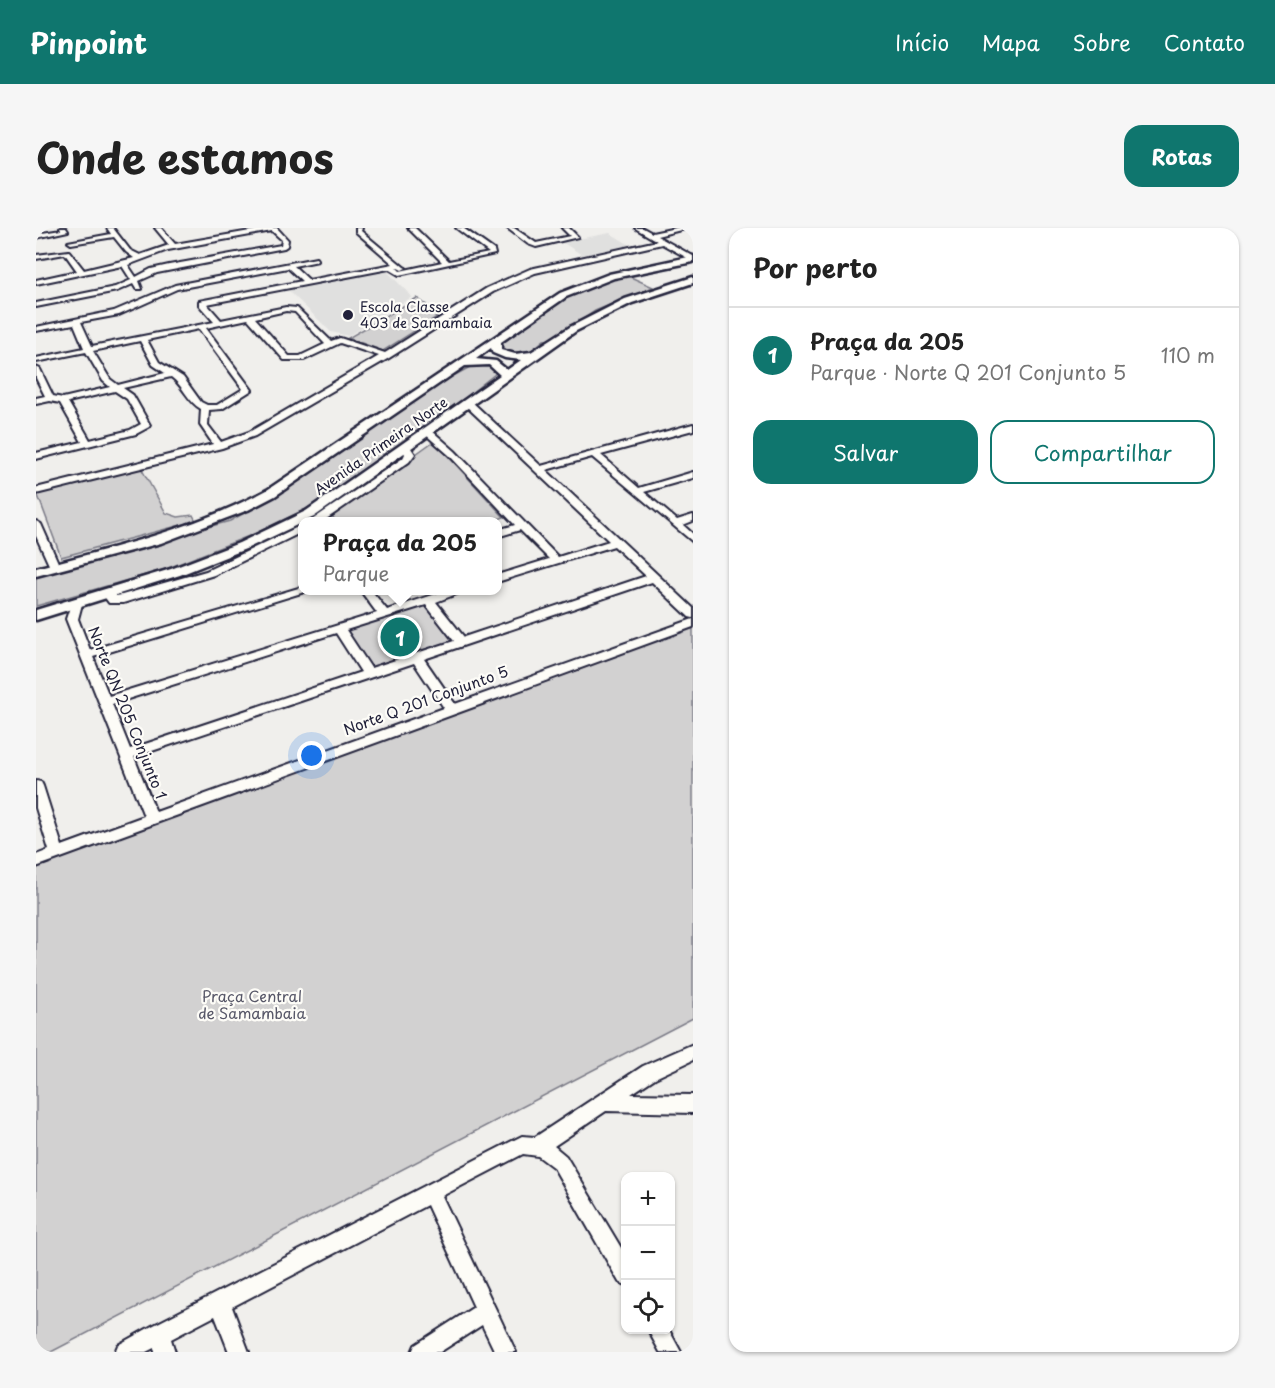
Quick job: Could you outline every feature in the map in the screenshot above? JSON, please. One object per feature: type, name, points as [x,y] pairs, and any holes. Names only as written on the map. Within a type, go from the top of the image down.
[{"type":"main road","name":"Avenida Primeira Norte","points":[[36,572],[201,526],[239,512],[280,487],[563,296],[587,284],[651,267],[693,259]]},
{"type":"main road","points":[[651,267],[674,285]]},
{"type":"main road","points":[[639,270],[674,285]]},
{"type":"main road","name":"Avenida Primeira Norte","points":[[304,517],[428,432],[569,330],[597,314],[643,294],[693,280]]},
{"type":"main road","points":[[496,341],[496,351],[504,355],[517,357],[536,354]]},
{"type":"main road","points":[[464,363],[479,361],[495,363],[505,375]]},
{"type":"main road","name":"Avenida Primeira Norte","points":[[36,615],[109,595],[228,554],[298,520]]},
{"type":"street","points":[[110,228],[128,251],[142,258],[154,271]]},
{"type":"street","points":[[158,228],[174,247]]},
{"type":"street","points":[[220,228],[229,237]]},
{"type":"street","points":[[359,228],[358,231],[394,265],[399,273],[493,253],[459,228]]},
{"type":"street","points":[[411,228],[447,263]]},
{"type":"street","points":[[510,228],[530,243],[537,245],[575,237],[565,228]]},
{"type":"street","points":[[638,228],[693,259]]},
{"type":"street","points":[[651,234],[686,228]]},
{"type":"street","points":[[36,236],[64,229],[71,242]]},
{"type":"street","points":[[36,282],[124,264],[174,247],[273,229],[285,240],[284,246],[154,271],[117,289],[62,300],[44,313],[36,329]]},
{"type":"street","points":[[71,242],[115,235]]},
{"type":"street","points":[[67,252],[71,242]]},
{"type":"street","points":[[36,491],[219,446],[266,428],[490,290],[514,278],[533,271],[663,242]]},
{"type":"street","points":[[36,257],[67,252]]},
{"type":"street","points":[[67,252],[82,273]]},
{"type":"street","points":[[194,293],[289,265],[316,260]]},
{"type":"street","points":[[124,264],[147,298]]},
{"type":"street","points":[[289,265],[307,282]]},
{"type":"street","points":[[44,313],[77,321],[125,310],[147,298],[307,282],[394,265]]},
{"type":"street","points":[[50,279],[62,300]]},
{"type":"street","points":[[194,293],[219,323]]},
{"type":"street","points":[[36,360],[286,309],[297,310],[330,344]]},
{"type":"street","points":[[250,317],[287,358],[301,358],[343,340],[386,356]]},
{"type":"street","points":[[36,456],[133,432],[146,425],[130,397],[108,381],[89,350],[77,321]]},
{"type":"street","points":[[143,339],[156,363],[180,379],[198,405],[205,408],[219,407],[248,390],[201,327]]},
{"type":"street","points":[[36,369],[50,398]]},
{"type":"street","points":[[36,401],[50,398],[63,401],[171,374]]},
{"type":"street","points":[[63,401],[87,443]]},
{"type":"street","points":[[468,403],[693,614]]},
{"type":"street","points":[[205,408],[204,425],[219,446]]},
{"type":"street","points":[[540,469],[693,427]]},
{"type":"street","points":[[428,432],[452,453],[556,561]]},
{"type":"street","points":[[321,517],[406,460],[410,454],[406,447]]},
{"type":"street","points":[[594,454],[693,538]]},
{"type":"street","points":[[638,491],[693,475]]},
{"type":"street","points":[[676,524],[693,518]]},
{"type":"street","points":[[502,533],[522,526]]},
{"type":"street","points":[[37,528],[55,567]]},
{"type":"street","points":[[109,595],[113,600],[123,599],[188,580],[298,530]]},
{"type":"street","points":[[502,578],[616,542]]},
{"type":"street","points":[[126,755],[418,659],[653,578]]},
{"type":"street","points":[[87,655],[298,593]]},
{"type":"street","points":[[368,595],[385,615]]},
{"type":"street","points":[[105,702],[449,595]]},
{"type":"street","points":[[429,601],[462,643]]},
{"type":"street","name":"Norte QN 205 Conjunto 1","points":[[76,604],[72,619],[152,819]]},
{"type":"street","name":"Norte QN 205 Conjunto 1","points":[[55,610],[72,619]]},
{"type":"street","name":"Norte Q 201 Conjunto 5","points":[[36,861],[693,623]]},
{"type":"street","points":[[340,630],[369,674]]},
{"type":"street","points":[[418,659],[452,710]]},
{"type":"street","points":[[36,786],[57,853]]},
{"type":"street","points":[[538,1146],[649,1072],[693,1052]]},
{"type":"street","points":[[603,1102],[693,1104]]},
{"type":"street","points":[[125,1352],[162,1342],[220,1301],[522,1145],[538,1146],[560,1162],[621,1266]]},
{"type":"street","points":[[431,1193],[506,1352]]},
{"type":"street","points":[[220,1301],[239,1352]]},
{"type":"street","points":[[422,1352],[486,1311]]},
{"type":"street","points":[[661,1334],[671,1352]]},
{"type":"shaded area","points":[[610,233],[630,245],[582,255],[562,242]]},
{"type":"shaded area","name":"Escola Classe 403 de Samambaia","points":[[386,270],[412,297],[348,336],[331,332],[288,290]]},
{"type":"green space","points":[[626,275],[653,287],[595,311],[553,339],[544,340],[532,350],[509,353],[501,348],[503,343],[567,295],[596,282]]},
{"type":"green space","points":[[417,298],[440,315],[383,351],[348,338]]},
{"type":"green space","points":[[478,363],[496,368],[495,374],[433,423],[310,507],[254,534],[163,570],[36,606],[36,574],[230,521],[277,495],[441,381]]},
{"type":"green space","points":[[434,441],[504,517],[333,517],[331,515]]},
{"type":"green space","points":[[140,466],[166,513],[178,517],[193,515],[196,521],[61,557],[37,493]]},
{"type":"green space","points":[[430,596],[467,645],[366,680],[334,629]]},
{"type":"green space","name":"Praça Central de Samambaia","points":[[693,621],[693,1018],[51,1352],[36,1352],[36,854]]},
{"type":"place","name":"Escola Classe 403 de Samambaia","points":[[348,315]]},
{"type":"place","name":"Praça da 205","points":[[400,637]]}]
